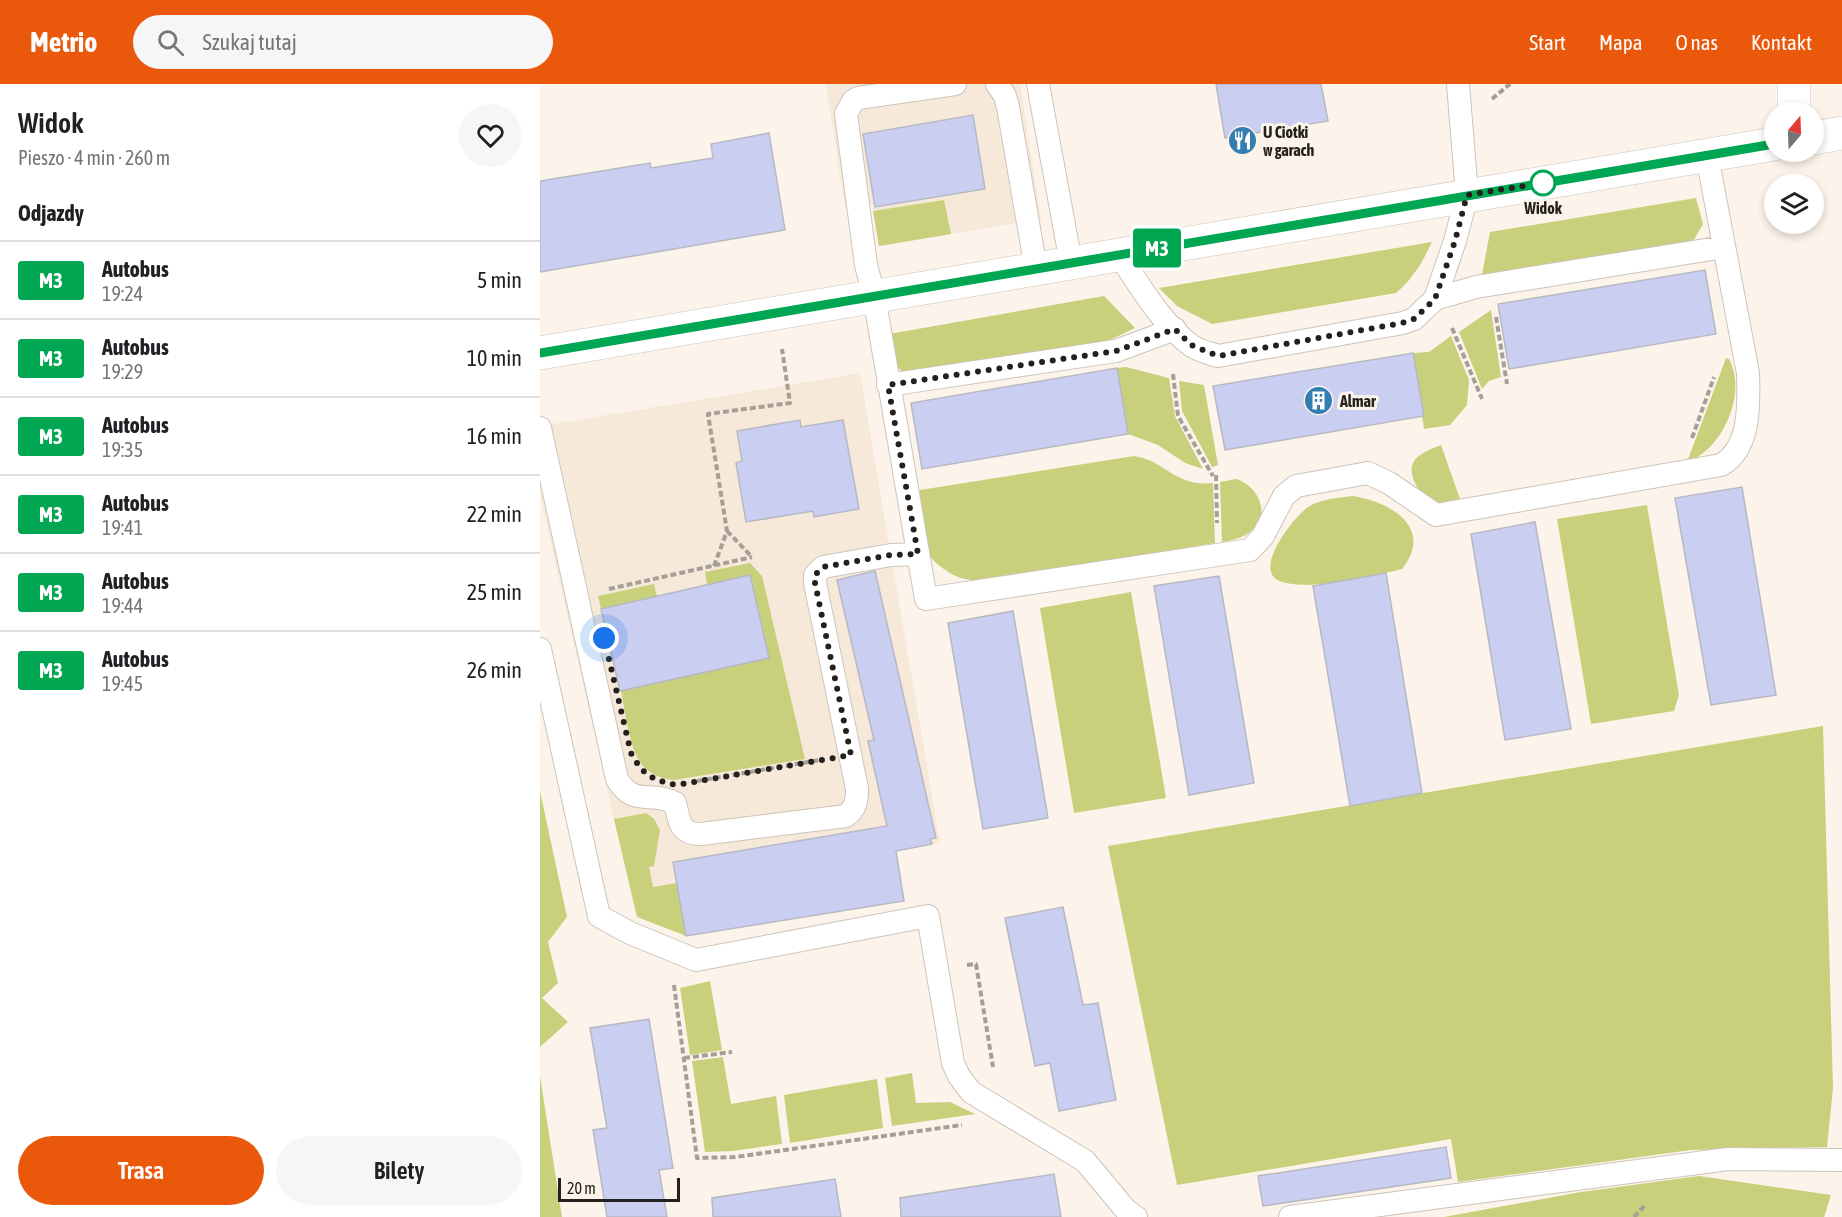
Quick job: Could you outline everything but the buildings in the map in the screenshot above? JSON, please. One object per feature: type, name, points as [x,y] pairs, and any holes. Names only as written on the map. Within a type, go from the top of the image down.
[{"type":"street","points":[[1794,84],[1794,102]]},
{"type":"street","points":[[1824,136],[1842,133]]},
{"type":"street","points":[[540,353],[1764,146]]},
{"type":"lane","points":[[956,84],[858,98],[853,101],[846,114],[866,265],[874,296],[926,599],[1250,550],[1263,536],[1284,496],[1296,486],[1368,473],[1389,483],[1436,515],[1679,473],[1720,465],[1730,460],[1740,445],[1749,410],[1748,373],[1707,156]]},
{"type":"lane","points":[[997,84],[1005,96],[1008,107],[1036,269]]},
{"type":"lane","points":[[1038,84],[1071,263]]},
{"type":"lane","points":[[1435,299],[1455,241],[1467,195],[1458,84]]},
{"type":"lane","points":[[1119,255],[1158,311],[1175,329],[1191,345],[1218,356],[1402,323],[1414,319],[1435,299],[1476,286],[1724,247]]},
{"type":"lane","points":[[888,385],[1116,351],[1175,329]]},
{"type":"lane","points":[[540,428],[617,779],[631,795],[666,798],[675,803],[682,828],[690,834],[846,816],[852,811],[857,802],[857,789],[815,575],[823,567],[891,555],[918,554]]},
{"type":"lane","points":[[540,648],[599,916],[630,933],[696,960],[928,916],[953,1063],[971,1092],[1085,1161],[1126,1210],[1136,1217]]},
{"type":"lane","points":[[1290,1217],[1728,1159],[1842,1160]]},
{"type":"path","points":[[1495,309],[1507,384]]},
{"type":"path","points":[[1451,327],[1482,399]]},
{"type":"path","points":[[714,566],[727,531],[708,414],[790,403],[781,342]]},
{"type":"path","points":[[1679,473],[1716,373]]},
{"type":"path","points":[[1173,374],[1178,416],[1215,476],[1218,554]]},
{"type":"path","points":[[604,590],[752,557],[727,531]]},
{"type":"path","points":[[688,783],[851,755]]},
{"type":"path","points":[[674,988],[696,1158],[735,1157],[970,1124]]},
{"type":"path","points":[[684,1058],[732,1052]]},
{"type":"shaded area","points":[[826,84],[1020,84],[1041,219],[879,246],[872,204],[845,209]]},
{"type":"shaded area","points":[[860,373],[940,843],[897,851],[891,826],[673,862],[679,899],[634,907],[540,496],[540,426]]},
{"type":"green space","points":[[1696,198],[1703,224],[1692,243],[1481,280],[1490,232]]},
{"type":"green space","points":[[944,200],[951,234],[879,246],[873,211]]},
{"type":"green space","points":[[1432,242],[1408,282],[1396,293],[1212,324],[1177,306],[1159,288]]},
{"type":"green space","points":[[1104,296],[1135,328],[1110,340],[910,375],[900,369],[892,353],[889,334]]},
{"type":"green space","points":[[1491,310],[1501,377],[1489,381],[1482,389],[1459,332]]},
{"type":"green space","points":[[1451,336],[1469,380],[1467,405],[1450,425],[1424,429],[1413,353],[1429,352]]},
{"type":"green space","points":[[1726,358],[1729,359],[1734,373],[1735,388],[1728,419],[1711,446],[1700,456],[1687,462]]},
{"type":"green space","points":[[1126,367],[1169,378],[1175,416],[1203,469],[1185,463],[1158,445],[1128,434],[1117,368]]},
{"type":"green space","points":[[1179,381],[1204,385],[1218,465],[1212,467],[1182,411]]},
{"type":"green space","points":[[1441,445],[1460,499],[1442,504],[1430,501],[1422,494],[1412,469],[1416,459]]},
{"type":"green space","points":[[1134,456],[1154,462],[1189,481],[1213,483],[1215,543],[987,581],[968,580],[954,575],[927,554],[920,490]]},
{"type":"green space","points":[[1236,479],[1244,482],[1256,493],[1261,516],[1249,533],[1222,542],[1220,482]]},
{"type":"green space","points":[[1352,496],[1393,510],[1411,529],[1413,541],[1411,554],[1402,569],[1319,584],[1302,585],[1276,579],[1271,572],[1274,553],[1294,520],[1313,504]]},
{"type":"green space","points":[[1647,505],[1679,695],[1674,711],[1591,724],[1557,519]]},
{"type":"green space","points":[[750,563],[762,576],[805,759],[674,780],[658,776],[644,767],[635,752],[621,691],[707,585],[705,572]]},
{"type":"green space","points":[[654,584],[657,596],[601,609],[598,596]]},
{"type":"green space","points":[[1131,592],[1166,798],[1074,813],[1040,608]]},
{"type":"green space","points":[[1823,726],[1833,1088],[1827,1147],[1691,1150],[1458,1182],[1451,1139],[1177,1185],[1108,846]]},
{"type":"green space","points":[[540,791],[567,917],[548,942],[558,983],[542,998],[568,1022],[540,1047]]},
{"type":"green space","points":[[646,813],[654,819],[660,830],[654,866],[649,867],[653,887],[677,883],[686,936],[637,917],[614,819]]},
{"type":"green space","points":[[710,981],[722,1050],[690,1055],[680,988]]},
{"type":"green space","points":[[723,1057],[731,1104],[776,1096],[782,1144],[733,1151],[705,1152],[692,1061]]},
{"type":"green space","points":[[912,1073],[916,1103],[950,1102],[975,1114],[892,1126],[885,1078]]},
{"type":"green space","points":[[540,1076],[562,1217],[540,1217]]},
{"type":"green space","points":[[877,1079],[883,1128],[790,1143],[784,1095]]},
{"type":"green space","points":[[1699,1176],[1831,1195],[1824,1217],[1444,1217],[1581,1192]]},
{"type":"bus line","name":"M3","points":[[540,353],[1764,146]]},
{"type":"place","name":"U Ciotki w garach","points":[[1242,141]]},
{"type":"place","name":"Widok","points":[[1543,183]]},
{"type":"place","name":"Almar","points":[[1319,401]]},
{"type":"route","points":[[604,638],[631,753],[639,768],[650,777],[676,785],[851,755],[815,575],[823,567],[891,555],[918,554],[888,385],[1116,351],[1175,329],[1191,345],[1203,352],[1218,356],[1402,323],[1414,319],[1435,299],[1455,241],[1467,195],[1543,183]]}]
